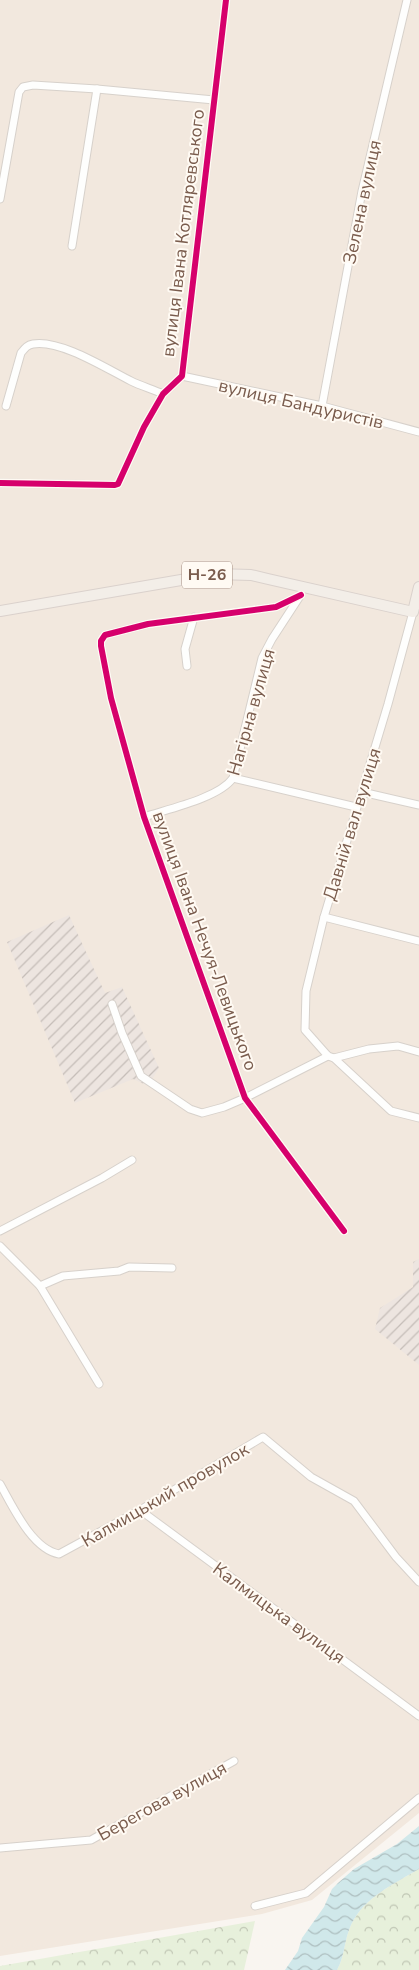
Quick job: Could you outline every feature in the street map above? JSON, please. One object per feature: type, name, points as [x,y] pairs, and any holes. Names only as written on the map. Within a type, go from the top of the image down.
[{"type":"main road","name":"Н-26","points":[[0,611],[216,574],[251,575],[304,591],[413,612]]},
{"type":"main road","name":"Давній вал вулиця","points":[[413,612],[419,587]]},
{"type":"street","name":"вулиця Івана Котляревського","points":[[0,483],[118,484],[144,427],[163,394],[182,376],[226,0]]},
{"type":"street","name":"Зелена вулиця","points":[[322,406],[362,191],[407,0]]},
{"type":"street","points":[[0,199],[19,92],[23,87],[33,85],[97,89],[214,100]]},
{"type":"street","points":[[72,246],[97,89]]},
{"type":"street","points":[[6,406],[21,353],[26,347],[33,344],[57,347],[100,363],[131,381],[163,394]]},
{"type":"street","name":"вулиця Бандуристів","points":[[182,376],[322,406],[419,432]]},
{"type":"street","points":[[187,666],[184,649],[194,617],[276,607],[304,591]]},
{"type":"street","name":"Нагірна вулиця","points":[[144,818],[215,793],[228,785],[233,778],[262,658],[272,639],[304,591]]},
{"type":"street","name":"Давній вал вулиця","points":[[413,612],[324,917],[306,991],[305,1030],[331,1057],[391,1111],[419,1118]]},
{"type":"street","name":"вулиця Івана Нечуя-Левицького","points":[[194,617],[148,624],[105,634],[101,641],[104,667],[144,818],[246,1098],[344,1231]]},
{"type":"street","points":[[233,778],[356,807]]},
{"type":"street","points":[[362,792],[419,805]]},
{"type":"street","points":[[324,917],[419,940]]},
{"type":"street","points":[[112,1004],[122,1034],[141,1076],[190,1109],[202,1112],[224,1108],[331,1057],[369,1049],[398,1046],[419,1052]]},
{"type":"street","points":[[0,1231],[93,1183],[132,1160]]},
{"type":"street","points":[[0,1246],[40,1286],[99,1384]]},
{"type":"street","points":[[40,1286],[62,1276],[119,1271],[130,1267],[172,1268]]},
{"type":"street","name":"Калмицький провулок","points":[[0,1484],[34,1540],[42,1548],[59,1554],[66,1552],[140,1510],[263,1438],[311,1477],[354,1502],[396,1558],[419,1582]]},
{"type":"street","name":"Калмицька вулиця","points":[[140,1510],[419,1716]]},
{"type":"street","name":"Берегова вулиця","points":[[0,1848],[91,1840],[234,1761]]},
{"type":"street","points":[[255,1906],[306,1893],[419,1798]]},
{"type":"shaded area","points":[[0,0],[419,0],[419,1813],[312,1900],[262,1914],[0,1956]]},
{"type":"shaded area","points":[[69,915],[105,993],[122,987],[159,1068],[148,1086],[133,1079],[75,1103],[7,942]]},
{"type":"shaded area","points":[[419,1259],[419,1365],[375,1329],[380,1308],[413,1287],[413,1262]]},
{"type":"green space","points":[[419,1869],[419,1970],[337,1970],[342,1959],[351,1925],[357,1915],[380,1892]]},
{"type":"green space","points":[[255,1921],[244,1970],[0,1970],[0,1966]]},
{"type":"water","points":[[419,1826],[419,1869],[380,1892],[357,1915],[347,1936],[342,1959],[337,1970],[285,1970],[298,1951],[302,1938],[324,1907],[332,1889],[354,1869],[397,1844]]},
{"type":"cycle path","points":[[0,483],[118,484],[144,427],[163,394],[182,376],[226,0]]},
{"type":"cycle path","points":[[301,595],[276,607],[148,624],[105,635],[101,641],[101,646],[111,698],[144,817],[245,1098],[344,1231]]}]
